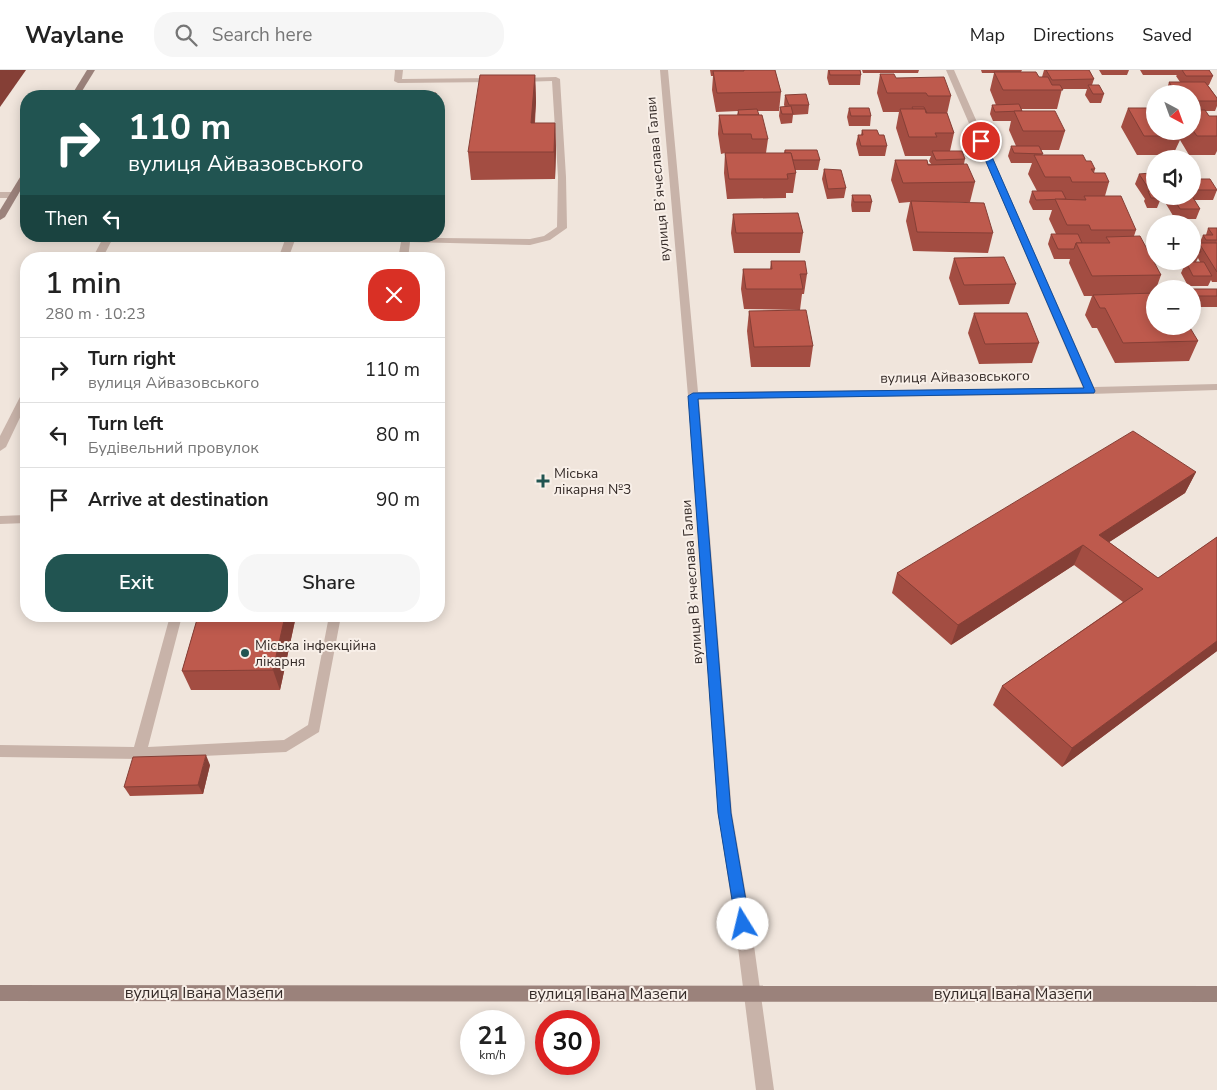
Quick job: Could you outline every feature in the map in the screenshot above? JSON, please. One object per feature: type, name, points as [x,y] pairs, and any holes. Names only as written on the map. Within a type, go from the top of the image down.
[{"type":"street","points":[[78,90],[91,70]]},
{"type":"street","points":[[399,70],[398,81],[556,79],[562,176],[562,228],[547,238],[530,242],[445,241]]},
{"type":"street","name":"вулиця Вʼячеслава Галви","points":[[664,70],[693,396],[725,813],[766,1090]]},
{"type":"street","points":[[950,70],[1090,391]]},
{"type":"street","points":[[0,217],[20,184]]},
{"type":"street","points":[[0,195],[14,194]]},
{"type":"street","name":"вулиця Айвазовського","points":[[693,396],[1090,391],[1217,387]]},
{"type":"street","points":[[0,447],[20,414]]},
{"type":"street","points":[[0,520],[20,519]]},
{"type":"street","points":[[140,753],[174,622]]},
{"type":"street","points":[[0,751],[140,753],[286,746],[314,728],[334,622]]},
{"type":"street","name":"вулиця Івана Мазепи","points":[[0,993],[1217,994]]},
{"type":"building","points":[[775,70],[781,92],[717,93],[713,71]]},
{"type":"building","points":[[829,70],[860,70],[861,75],[830,75]]},
{"type":"building","points":[[1046,70],[1089,70],[1094,79],[1052,80]]},
{"type":"building","points":[[1182,70],[1209,70],[1213,76],[1186,76]]},
{"type":"building","points":[[994,72],[1036,72],[1039,77],[1048,77],[1052,85],[1060,85],[1063,90],[1003,90]]},
{"type":"building","points":[[880,74],[894,74],[896,78],[944,77],[951,96],[928,96],[926,93],[887,93]]},
{"type":"building","points":[[480,75],[535,75],[531,123],[555,123],[554,152],[468,152]]},
{"type":"building","points":[[1169,82],[1205,82],[1217,98],[1217,101],[1201,101],[1201,85],[1171,85]]},
{"type":"building","points":[[1088,85],[1099,85],[1104,94],[1093,94]]},
{"type":"building","points":[[806,94],[809,105],[789,105],[785,95]]},
{"type":"building","points":[[1019,104],[1022,111],[995,112],[992,105]]},
{"type":"building","points":[[791,106],[793,114],[782,114],[780,107]]},
{"type":"building","points":[[912,107],[924,107],[925,109],[913,109]]},
{"type":"building","points":[[849,108],[869,108],[871,116],[851,116]]},
{"type":"building","points":[[1128,108],[1146,108],[1146,136],[1144,136]]},
{"type":"building","points":[[757,109],[759,115],[739,115],[738,110]]},
{"type":"building","points":[[900,109],[925,109],[926,113],[947,113],[954,133],[935,133],[937,137],[909,137]]},
{"type":"building","points":[[1201,110],[1205,110],[1209,116],[1217,116],[1217,136],[1201,136]]},
{"type":"building","points":[[1014,111],[1055,111],[1065,131],[1023,131]]},
{"type":"building","points":[[719,115],[762,115],[768,139],[752,139],[751,134],[723,134]]},
{"type":"building","points":[[862,130],[877,130],[879,135],[884,135],[887,146],[861,146],[858,135],[863,135]]},
{"type":"building","points":[[1011,146],[1039,146],[1043,154],[1014,153]]},
{"type":"building","points":[[785,150],[817,150],[820,160],[793,160],[791,153],[785,153]]},
{"type":"building","points":[[932,151],[962,151],[965,159],[936,160]]},
{"type":"building","points":[[725,153],[791,153],[796,173],[787,174],[788,179],[729,179]]},
{"type":"building","points":[[1034,155],[1083,155],[1086,161],[1091,161],[1095,169],[1091,169],[1094,173],[1105,173],[1109,182],[1072,182],[1070,177],[1045,177]]},
{"type":"building","points":[[895,160],[927,160],[928,165],[967,164],[975,182],[903,183]]},
{"type":"building","points":[[824,169],[841,170],[846,188],[828,189]]},
{"type":"building","points":[[1146,173],[1146,184],[1139,174]]},
{"type":"building","points":[[1201,179],[1210,179],[1217,190],[1201,190]]},
{"type":"building","points":[[1032,191],[1062,191],[1066,199],[1036,200]]},
{"type":"building","points":[[852,195],[870,195],[872,202],[854,202]]},
{"type":"building","points":[[1084,196],[1121,196],[1136,230],[1091,230],[1089,225],[1067,225],[1055,199],[1086,200]]},
{"type":"building","points":[[911,201],[984,203],[993,233],[917,232]]},
{"type":"building","points":[[1178,205],[1198,205],[1200,209],[1180,209]]},
{"type":"building","points":[[798,213],[803,233],[736,233],[733,214]]},
{"type":"building","points":[[1208,228],[1217,228],[1217,240],[1206,240],[1203,235],[1213,235]]},
{"type":"building","points":[[1051,234],[1078,234],[1082,243],[1076,243],[1074,249],[1058,249]]},
{"type":"building","points":[[1140,236],[1146,247],[1146,270],[1158,270],[1161,275],[1092,276],[1076,243],[1110,243],[1106,237]]},
{"type":"building","points":[[1201,243],[1217,243],[1217,272],[1201,246]]},
{"type":"building","points":[[1004,257],[1016,284],[964,285],[954,258]]},
{"type":"building","points":[[771,261],[805,261],[807,274],[800,274],[803,289],[746,289],[743,269],[772,269]]},
{"type":"building","points":[[1201,262],[1204,262],[1212,276],[1193,276],[1190,270],[1201,270]]},
{"type":"building","points":[[1201,289],[1217,289],[1217,296],[1201,296]]},
{"type":"building","points":[[1146,293],[1146,335],[1194,335],[1198,341],[1123,343],[1105,308],[1100,308],[1093,295]]},
{"type":"building","points":[[806,310],[813,346],[754,347],[749,311]]},
{"type":"building","points":[[974,313],[1027,313],[1039,343],[985,344]]},
{"type":"building","points":[[1133,431],[1196,472],[1099,535],[1158,578],[1217,537],[1217,641],[1072,748],[1002,686],[1143,589],[1083,545],[958,625],[897,573]]},
{"type":"building","points":[[196,622],[284,622],[273,670],[182,671]]},
{"type":"building","points":[[206,755],[198,785],[124,787],[133,757]]},
{"type":"place","name":"Міська лікарня №3","points":[[543,481]]},
{"type":"place","name":"Міська інфекційна лікарня","points":[[245,653]]},
{"type":"route","points":[[743,924],[725,813],[693,396],[1090,391],[981,141]]}]
